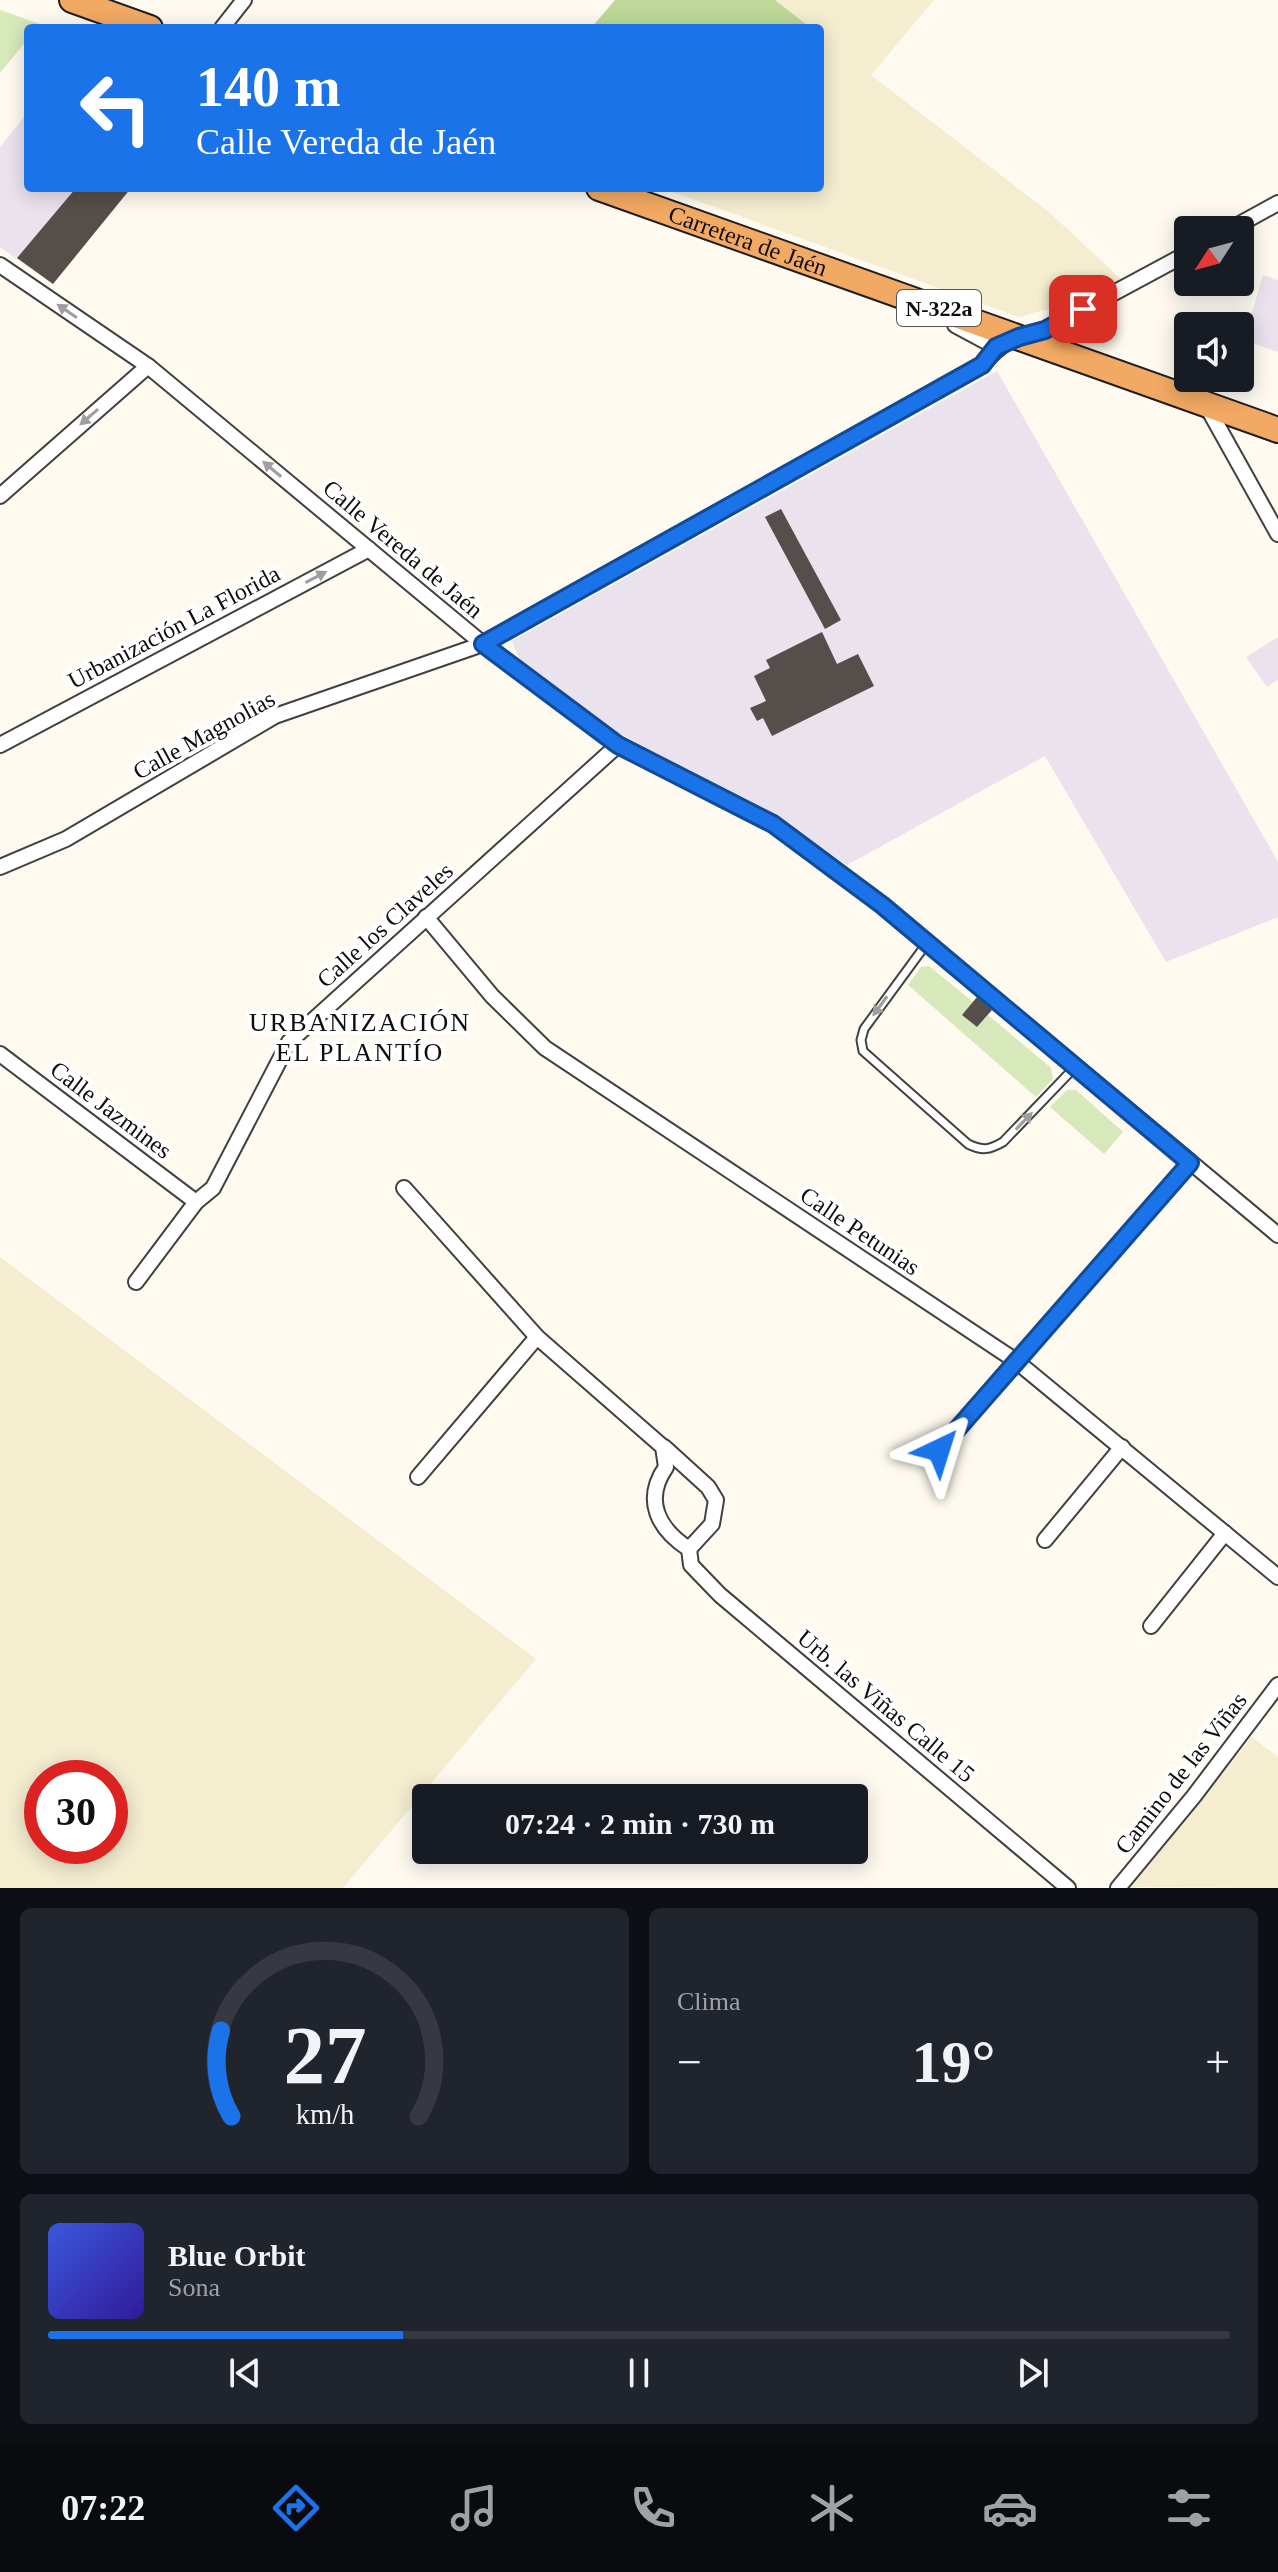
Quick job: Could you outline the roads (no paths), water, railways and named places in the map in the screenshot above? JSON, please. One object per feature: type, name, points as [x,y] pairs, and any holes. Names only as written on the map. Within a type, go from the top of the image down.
[{"type":"highway","points":[[72,0],[139,24]]},
{"type":"highway","name":"Carretera de Jaén","points":[[610,192],[1278,430]]},
{"type":"street","points":[[225,24],[244,0]]},
{"type":"street","points":[[1254,216],[1278,203]]},
{"type":"street","name":"Calle Magnolias","points":[[0,867],[66,839],[275,716],[483,644],[982,365],[996,347],[1045,330],[1174,261]]},
{"type":"street","name":"Calle Vereda de Jaén","points":[[0,265],[148,366],[483,644],[618,745],[773,824],[882,905],[1278,1235]]},
{"type":"street","name":"Carretera de Jaén","points":[[898,294],[996,347]]},
{"type":"street","points":[[0,496],[148,366]]},
{"type":"street","points":[[1206,404],[1278,534]]},
{"type":"street","name":"Urbanización La Florida","points":[[0,745],[369,549]]},
{"type":"street","name":"Calle los Claveles","points":[[136,1282],[196,1202],[213,1188],[289,1042],[618,745]]},
{"type":"street","name":"Calle Petunias","points":[[426,917],[492,996],[545,1048],[1016,1361],[1278,1577]]},
{"type":"street","name":"Calle Jazmines","points":[[0,1054],[196,1202]]},
{"type":"street","points":[[939,1450],[1190,1163]]},
{"type":"street","points":[[404,1188],[537,1337],[708,1487],[716,1500],[712,1524],[689,1549]]},
{"type":"street","points":[[418,1477],[537,1337]]},
{"type":"street","name":"Urb. las Viñas Calle 15","points":[[663,1447],[666,1467],[652,1494],[657,1512],[666,1527],[676,1540],[689,1549],[691,1565],[720,1595],[1068,1888]]},
{"type":"street","points":[[1045,1540],[1122,1447]]},
{"type":"street","points":[[1151,1626],[1225,1533]]},
{"type":"street","name":"Camino de las Viñas","points":[[1118,1888],[1194,1796],[1278,1685]]},
{"type":"lane","points":[[927,943],[864,1029],[861,1040],[863,1051],[968,1144],[980,1150],[992,1149],[1003,1142],[1075,1067]]},
{"type":"district","name":"URBANIZACIÓN EL PLANTÍO","points":[[360,1037]]}]
